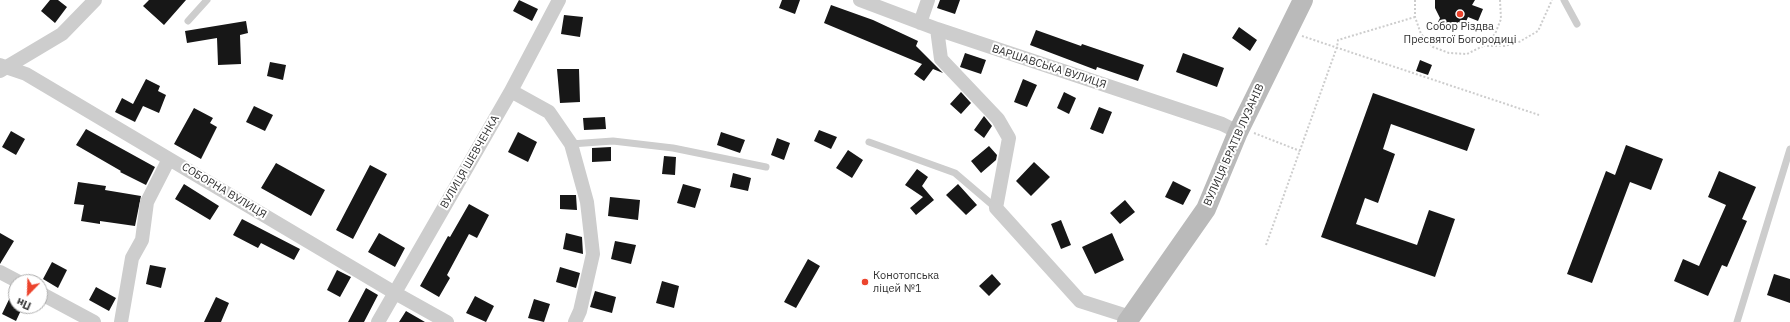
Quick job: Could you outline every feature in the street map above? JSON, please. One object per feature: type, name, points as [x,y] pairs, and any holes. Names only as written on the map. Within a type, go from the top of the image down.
[{"type":"main road","name":"ВУЛИЦЯ БРАТІВ ЛУЗАНІВ","points":[[1128,320],[1206,209],[1245,132],[1303,0]]},
{"type":"street","points":[[1,68],[62,34],[95,0]]},
{"type":"street","name":"ВУЛИЦЯ ШЕВЧЕНКА","points":[[378,322],[511,90],[559,0]]},
{"type":"street","name":"ВАРШАВСЬКА ВУЛИЦЯ","points":[[860,0],[937,29],[1245,132]]},
{"type":"street","points":[[920,23],[928,0]]},
{"type":"street","points":[[937,29],[941,59],[998,119],[1009,138],[996,208],[1080,301],[1128,320]]},
{"type":"street","name":"СОБОРНА ВУЛИЦЯ","points":[[1,68],[26,74],[395,293],[447,322]]},
{"type":"street","points":[[511,90],[549,112],[571,144],[587,202],[593,254],[580,311],[575,322]]},
{"type":"street","points":[[121,322],[132,258],[142,240],[147,202],[169,158]]},
{"type":"street","points":[[48,297],[94,322]]},
{"type":"lane","points":[[188,21],[207,0]]},
{"type":"lane","points":[[1564,0],[1577,24]]},
{"type":"lane","points":[[571,144],[613,141],[673,148],[766,166]]},
{"type":"lane","points":[[869,142],[955,173],[996,208]]},
{"type":"lane","points":[[1737,322],[1790,149]]},
{"type":"path","points":[[1416,0],[1415,17],[1421,34],[1433,46],[1444,51],[1449,53],[1467,54],[1483,46],[1495,34],[1501,19],[1500,0]]},
{"type":"path","points":[[1483,46],[1504,46],[1519,42],[1538,31],[1552,0]]},
{"type":"path","points":[[1266,245],[1337,47],[1338,40],[1415,17]]},
{"type":"path","points":[[1297,35],[1337,47],[1538,115]]},
{"type":"path","points":[[1245,132],[1300,150]]},
{"type":"building","points":[[50,0],[58,0],[67,7],[55,23],[41,11]]},
{"type":"building","points":[[149,0],[186,0],[164,25],[143,6]]},
{"type":"building","points":[[519,0],[538,9],[532,21],[513,11]]},
{"type":"building","points":[[782,0],[800,0],[795,14],[779,8]]},
{"type":"building","points":[[940,0],[960,0],[955,14],[937,8]]},
{"type":"building","name":"Собор Різдва Пресвятої Богородиці","points":[[1435,0],[1475,0],[1472,5],[1483,9],[1478,21],[1468,17],[1465,24],[1458,22],[1455,28],[1438,22],[1440,18],[1435,8]]},
{"type":"building","points":[[831,5],[873,20],[918,41],[916,46],[943,73],[933,69],[924,81],[914,74],[922,64],[824,23]]},
{"type":"building","points":[[564,15],[583,17],[580,37],[561,34]]},
{"type":"building","points":[[246,21],[248,33],[240,35],[241,64],[218,65],[217,38],[187,43],[185,31]]},
{"type":"building","points":[[1239,27],[1257,40],[1250,51],[1232,38]]},
{"type":"building","points":[[1036,30],[1081,46],[1082,44],[1144,65],[1138,81],[1097,67],[1096,70],[1030,45]]},
{"type":"building","points":[[965,53],[986,60],[981,74],[960,67]]},
{"type":"building","points":[[1183,53],[1224,68],[1217,87],[1176,72]]},
{"type":"building","points":[[1420,60],[1432,65],[1428,75],[1416,71]]},
{"type":"building","points":[[270,62],[286,65],[283,80],[267,76]]},
{"type":"building","points":[[557,69],[579,69],[580,102],[560,103]]},
{"type":"building","points":[[146,79],[160,86],[158,91],[166,95],[159,113],[143,106],[135,122],[115,112],[122,98],[133,104]]},
{"type":"building","points":[[1023,79],[1037,85],[1027,107],[1014,102]]},
{"type":"building","points":[[961,92],[971,103],[961,114],[950,104]]},
{"type":"building","points":[[1064,92],[1076,98],[1069,114],[1057,108]]},
{"type":"building","points":[[1373,93],[1475,129],[1467,151],[1391,124],[1383,149],[1395,154],[1378,203],[1365,198],[1356,224],[1417,245],[1429,210],[1455,219],[1435,277],[1321,237]]},
{"type":"building","points":[[254,106],[273,115],[265,131],[246,122]]},
{"type":"building","points":[[1099,107],[1112,112],[1103,134],[1090,129]]},
{"type":"building","points":[[194,108],[213,118],[210,123],[217,127],[201,159],[174,144]]},
{"type":"building","points":[[984,116],[992,126],[984,138],[974,130]]},
{"type":"building","points":[[605,117],[606,129],[584,130],[583,118]]},
{"type":"building","points":[[86,129],[155,167],[146,185],[120,172],[121,171],[76,145]]},
{"type":"building","points":[[819,130],[837,137],[831,149],[814,141]]},
{"type":"building","points":[[11,131],[25,139],[16,155],[2,147]]},
{"type":"building","points":[[518,132],[537,142],[528,162],[508,152]]},
{"type":"building","points":[[721,132],[745,140],[740,153],[717,145]]},
{"type":"building","points":[[777,138],[790,143],[784,160],[771,155]]},
{"type":"building","points":[[1626,145],[1663,159],[1651,190],[1630,182],[1592,283],[1567,274],[1606,171],[1615,175]]},
{"type":"building","points":[[989,146],[997,155],[996,160],[981,173],[971,161]]},
{"type":"building","points":[[611,147],[611,161],[592,162],[592,148]]},
{"type":"building","points":[[848,150],[863,160],[852,178],[836,168]]},
{"type":"building","points":[[664,156],[676,157],[675,175],[662,174]]},
{"type":"building","points":[[1034,162],[1050,177],[1031,196],[1016,181]]},
{"type":"building","points":[[276,163],[325,190],[311,216],[261,188]]},
{"type":"building","points":[[370,165],[387,174],[353,239],[336,230]]},
{"type":"building","points":[[917,169],[928,177],[922,186],[934,200],[916,215],[910,208],[923,197],[905,185]]},
{"type":"building","points":[[1719,171],[1756,187],[1742,219],[1747,221],[1727,267],[1722,265],[1708,296],[1674,281],[1683,259],[1699,266],[1726,205],[1708,197]]},
{"type":"building","points":[[733,173],[751,178],[748,191],[730,187]]},
{"type":"building","points":[[1173,181],[1191,190],[1183,205],[1165,197]]},
{"type":"building","points":[[78,182],[106,186],[105,190],[141,196],[135,226],[100,221],[100,224],[81,221],[84,205],[74,204]]},
{"type":"building","points":[[184,184],[219,206],[210,220],[175,199]]},
{"type":"building","points":[[683,184],[701,189],[695,208],[677,203]]},
{"type":"building","points":[[958,184],[977,205],[966,215],[946,195]]},
{"type":"building","points":[[560,195],[576,195],[577,210],[560,209]]},
{"type":"building","points":[[610,197],[640,200],[638,220],[608,216]]},
{"type":"building","points":[[1125,200],[1135,212],[1120,224],[1110,213]]},
{"type":"building","points":[[469,204],[489,215],[477,238],[469,234],[447,275],[450,278],[439,297],[420,286],[448,236],[450,237]]},
{"type":"building","points":[[242,219],[300,249],[294,260],[261,243],[258,248],[233,235]]},
{"type":"building","points":[[1061,220],[1071,245],[1061,249],[1051,224]]},
{"type":"building","points":[[0,233],[14,241],[0,264]]},
{"type":"building","points":[[379,233],[405,248],[395,267],[368,252]]},
{"type":"building","points":[[566,233],[582,237],[583,254],[563,249]]},
{"type":"building","points":[[1112,233],[1124,260],[1095,274],[1082,247]]},
{"type":"building","points":[[615,241],[636,245],[631,264],[611,259]]},
{"type":"building","points":[[808,259],[820,266],[796,308],[784,302]]},
{"type":"building","points":[[52,262],[67,270],[58,288],[48,282],[48,274],[46,274]]},
{"type":"building","points":[[150,265],[166,268],[161,288],[146,284]]},
{"type":"building","points":[[560,267],[580,273],[576,288],[556,282]]},
{"type":"building","points":[[337,270],[351,277],[340,297],[327,290]]},
{"type":"building","points":[[992,274],[1001,284],[989,296],[979,286]]},
{"type":"building","points":[[1774,274],[1790,279],[1790,303],[1767,295]]},
{"type":"building","points":[[662,281],[679,286],[674,308],[656,303]]},
{"type":"building","points":[[96,287],[116,298],[109,311],[89,300]]},
{"type":"building","points":[[366,288],[378,295],[364,322],[348,322]]},
{"type":"building","points":[[595,291],[616,297],[612,313],[590,307]]},
{"type":"building","points":[[475,296],[494,306],[486,322],[466,313]]},
{"type":"building","points":[[216,297],[229,303],[221,322],[204,322]]},
{"type":"building","points":[[534,299],[550,304],[544,322],[528,318]]},
{"type":"building","points":[[8,302],[8,314],[19,314],[16,321],[2,314]]},
{"type":"building","points":[[406,311],[425,322],[399,322]]},
{"type":"place","name":"Собор Різдва Пресвятої Богородиці","points":[[1460,14]]},
{"type":"place","name":"Конотопська ліцей №1","points":[[865,282]]}]
